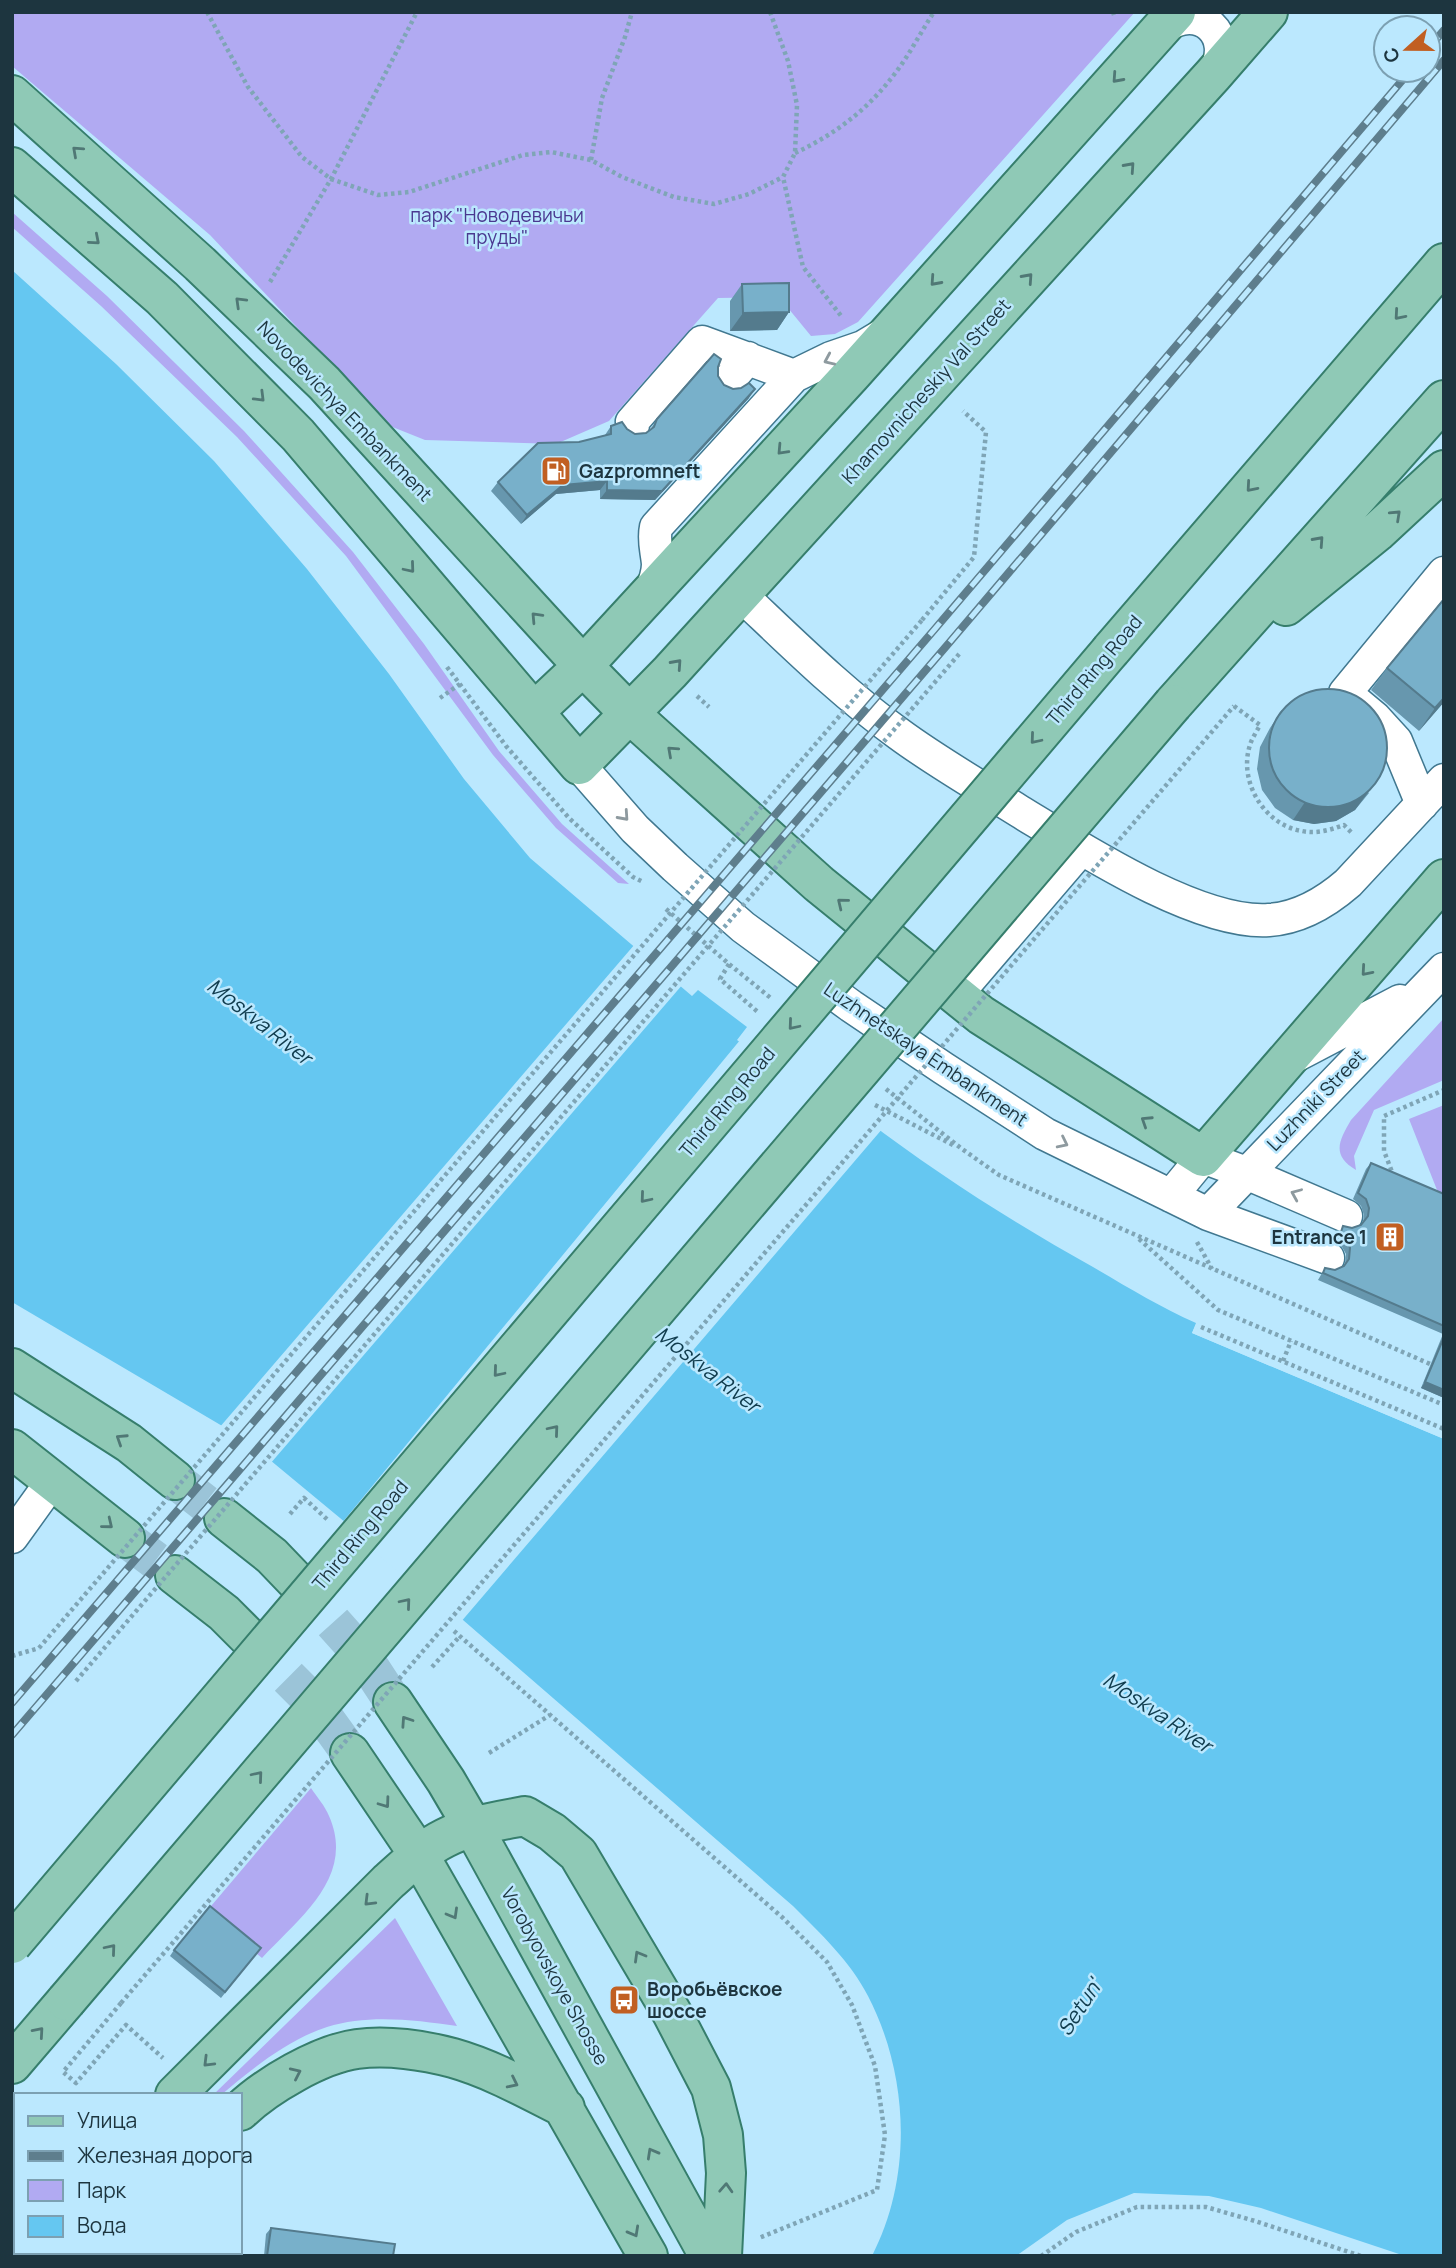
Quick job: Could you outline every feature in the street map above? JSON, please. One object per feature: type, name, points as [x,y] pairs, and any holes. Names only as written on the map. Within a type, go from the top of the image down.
[{"type":"main road","name":"Khamovnicheskiy Val Street","points":[[579,765],[631,715],[1268,12]]},
{"type":"main road","points":[[534,712],[583,666],[650,594],[1169,20]]},
{"type":"main road","name":"Novodevichya Embankment","points":[[12,94],[190,255],[324,383],[533,614],[631,715]]},
{"type":"main road","points":[[12,167],[162,298],[298,435],[579,765]]},
{"type":"main road","name":"Third Ring Road","points":[[12,1944],[1111,650],[1444,263]]},
{"type":"main road","points":[[12,2064],[1192,683],[1444,400]]},
{"type":"main road","points":[[1192,683],[1377,532],[1444,470]]},
{"type":"main road","points":[[631,715],[819,884],[955,996],[1203,1157],[1444,879]]},
{"type":"main road","points":[[12,1368],[129,1443],[175,1480]]},
{"type":"main road","points":[[12,1448],[125,1538]]},
{"type":"main road","points":[[224,1518],[283,1568]]},
{"type":"main road","points":[[175,1576],[236,1625]]},
{"type":"main road","name":"Vorobyovskoye Shosse","points":[[393,1702],[473,1827],[709,2256]]},
{"type":"main road","points":[[349,1753],[419,1854],[648,2256]]},
{"type":"main road","points":[[172,2079],[419,1854],[445,1838],[473,1827],[525,1816],[552,1832],[578,1854],[640,1956],[710,2088],[723,2135],[726,2173],[722,2256]]},
{"type":"main road","points":[[242,2110],[286,2077],[356,2049],[402,2049],[452,2058],[498,2075],[565,2108]]},
{"type":"street","points":[[1169,20],[1195,18],[1206,22],[1215,31],[1221,41],[1222,53],[1220,65],[1213,75]]},
{"type":"street","points":[[650,594],[657,576],[658,561],[653,514],[794,376],[831,358],[863,347],[890,331]]},
{"type":"street","points":[[632,425],[702,341],[738,369],[794,376]]},
{"type":"street","points":[[1422,804],[1396,741],[1375,718],[1345,693],[1444,573]]},
{"type":"street","points":[[740,594],[805,655],[898,734],[959,775],[1081,849],[1185,902],[1223,914],[1268,920],[1293,916],[1331,898],[1444,780]]},
{"type":"street","name":"Luzhnetskaya Embankment","points":[[579,765],[674,867],[743,927],[943,1068],[1045,1134],[1208,1214],[1328,1258]]},
{"type":"street","points":[[955,996],[1081,849]]},
{"type":"street","name":"Luzhniki Street","points":[[1288,1060],[1435,978]]},
{"type":"street","name":"Luzhniki Street","points":[[1208,1214],[1435,978]]},
{"type":"street","points":[[1171,1196],[1203,1157],[1346,1216]]},
{"type":"street","points":[[12,1537],[53,1480]]},
{"type":"path","points":[[207,12],[248,87],[302,157],[331,179],[378,195],[409,192],[523,155],[551,152],[592,160],[622,177],[674,197],[714,204],[749,194],[783,177],[796,153],[797,105],[788,61],[770,12]]},
{"type":"path","points":[[270,282],[331,179],[417,12]]},
{"type":"path","points":[[592,160],[603,98],[632,12]]},
{"type":"path","points":[[796,153],[824,140],[877,97],[900,67],[934,12]]},
{"type":"path","points":[[783,177],[803,267],[842,317]]},
{"type":"path","points":[[12,1656],[39,1648],[974,557],[986,432],[963,411]]},
{"type":"path","points":[[76,1681],[960,653]]},
{"type":"path","points":[[440,698],[460,684]]},
{"type":"path","points":[[696,696],[709,707]]},
{"type":"path","points":[[172,2079],[126,2025],[76,2083],[64,2072],[1234,706],[1260,725],[1250,745],[1247,767],[1252,789],[1263,809],[1280,823],[1301,831],[1323,832],[1345,825]]},
{"type":"path","points":[[666,909],[773,1000]]},
{"type":"path","points":[[729,964],[720,979],[736,993]]},
{"type":"path","points":[[882,1087],[999,1175],[1430,1364]]},
{"type":"path","points":[[1396,1181],[1384,1151],[1384,1116],[1444,1090]]},
{"type":"path","points":[[1136,1236],[1218,1310],[1432,1397],[1444,1405]]},
{"type":"path","points":[[1201,1327],[1444,1429]]},
{"type":"path","points":[[1283,1361],[1291,1341]]},
{"type":"path","points":[[290,1514],[304,1498],[337,1528]]},
{"type":"path","points":[[454,1631],[783,1918],[827,1962],[852,2005],[875,2066],[885,2135],[877,2190],[759,2238]]},
{"type":"path","points":[[432,1667],[460,1636]]},
{"type":"path","points":[[489,1753],[550,1715]]},
{"type":"path","points":[[1041,2256],[1076,2232],[1137,2207],[1206,2207],[1361,2256]]},
{"type":"green space","name":"парк \"Новодевичьи пруды\"","points":[[12,12],[1135,12],[858,322],[835,334],[811,336],[779,297],[718,298],[609,421],[556,444],[425,440],[390,426],[210,235],[12,66]]},
{"type":"green space","points":[[12,212],[107,296],[244,431],[353,552],[424,644],[499,751],[562,824],[629,884],[618,883],[556,828],[493,755],[346,556],[237,437],[101,306],[12,227]]},
{"type":"green space","points":[[1444,1018],[1444,1080],[1374,1110],[1354,1156],[1356,1170],[1340,1153],[1343,1135],[1351,1120]]},
{"type":"green space","points":[[1444,1105],[1444,1194],[1439,1195],[1409,1119]]},
{"type":"green space","points":[[311,1788],[329,1816],[335,1838],[335,1858],[320,1895],[262,1958],[206,1912]]},
{"type":"green space","points":[[395,1918],[457,2026],[375,2019],[327,2027],[284,2047],[223,2093],[215,2093]]},
{"type":"water","points":[[12,270],[116,364],[214,461],[307,569],[389,674],[464,779],[530,858],[692,996],[698,990],[747,1027],[737,1040],[855,1131],[865,1119],[1005,1215],[1196,1323],[1192,1333],[1444,1439],[1444,2256],[1405,2256],[1261,2208],[1209,2196],[1134,2193],[1067,2220],[1016,2256],[872,2256],[885,2225],[900,2160],[898,2092],[882,2027],[861,1983],[834,1948],[793,1906],[463,1620],[246,1440],[12,1302]]},
{"type":"pier","points":[[635,944],[683,984],[270,1464],[219,1428]]},
{"type":"pier","points":[[750,1028],[741,1040],[854,1127],[866,1115],[883,1128],[460,1623],[341,1524]]},
{"type":"pier","points":[[1198,1320],[1200,1323],[1197,1331],[1444,1435],[1444,1439],[1192,1333]]},
{"type":"building","points":[[789,283],[789,312],[743,313],[742,284]]},
{"type":"building","points":[[714,354],[721,359],[718,376],[724,385],[733,389],[749,383],[755,389],[662,491],[607,490],[607,481],[563,485],[527,515],[498,482],[538,443],[579,442],[611,434],[611,426],[622,422],[635,434],[646,433],[654,427],[657,419]]},
{"type":"building","points":[[1444,599],[1444,698],[1435,708],[1387,668]]},
{"type":"building","points":[[1328,689],[1361,699],[1377,715],[1387,748],[1377,781],[1361,797],[1328,807],[1295,797],[1279,781],[1269,748],[1279,715],[1295,699]]},
{"type":"building","name":"Entrance 1","points":[[1371,1163],[1444,1194],[1444,1326],[1323,1273],[1325,1268],[1335,1270],[1344,1266],[1349,1259],[1350,1248],[1347,1240],[1340,1235],[1343,1226],[1352,1228],[1361,1225],[1368,1216],[1366,1199],[1358,1193]]},
{"type":"building","points":[[1444,1337],[1444,1390],[1425,1382]]},
{"type":"building","points":[[210,1906],[261,1948],[225,1992],[174,1950]]},
{"type":"building","points":[[271,2228],[395,2244],[393,2256],[267,2256]]},
{"type":"tunnel","points":[[175,1480],[224,1518]]},
{"type":"tunnel","points":[[125,1538],[175,1575]]},
{"type":"tunnel","points":[[295,1580],[363,1656],[393,1702]]},
{"type":"tunnel","points":[[248,1637],[314,1703],[350,1753]]},
{"type":"railway","points":[[12,1735],[949,643],[1444,60]]},
{"type":"railway","points":[[12,1703],[1399,84]]},
{"type":"place","name":"Gazpromneft","points":[[556,471]]},
{"type":"place","name":"Entrance 1","points":[[1390,1237]]},
{"type":"place","name":"Воробьёвское шоссе","points":[[624,2000]]},
{"type":"water label","name":"Moskva River","points":[[260,1021]]},
{"type":"water label","name":"Moskva River","points":[[708,1369]]},
{"type":"water label","name":"Moskva River","points":[[1158,1712]]},
{"type":"water label","name":"Setun'","points":[[1079,2007]]}]
